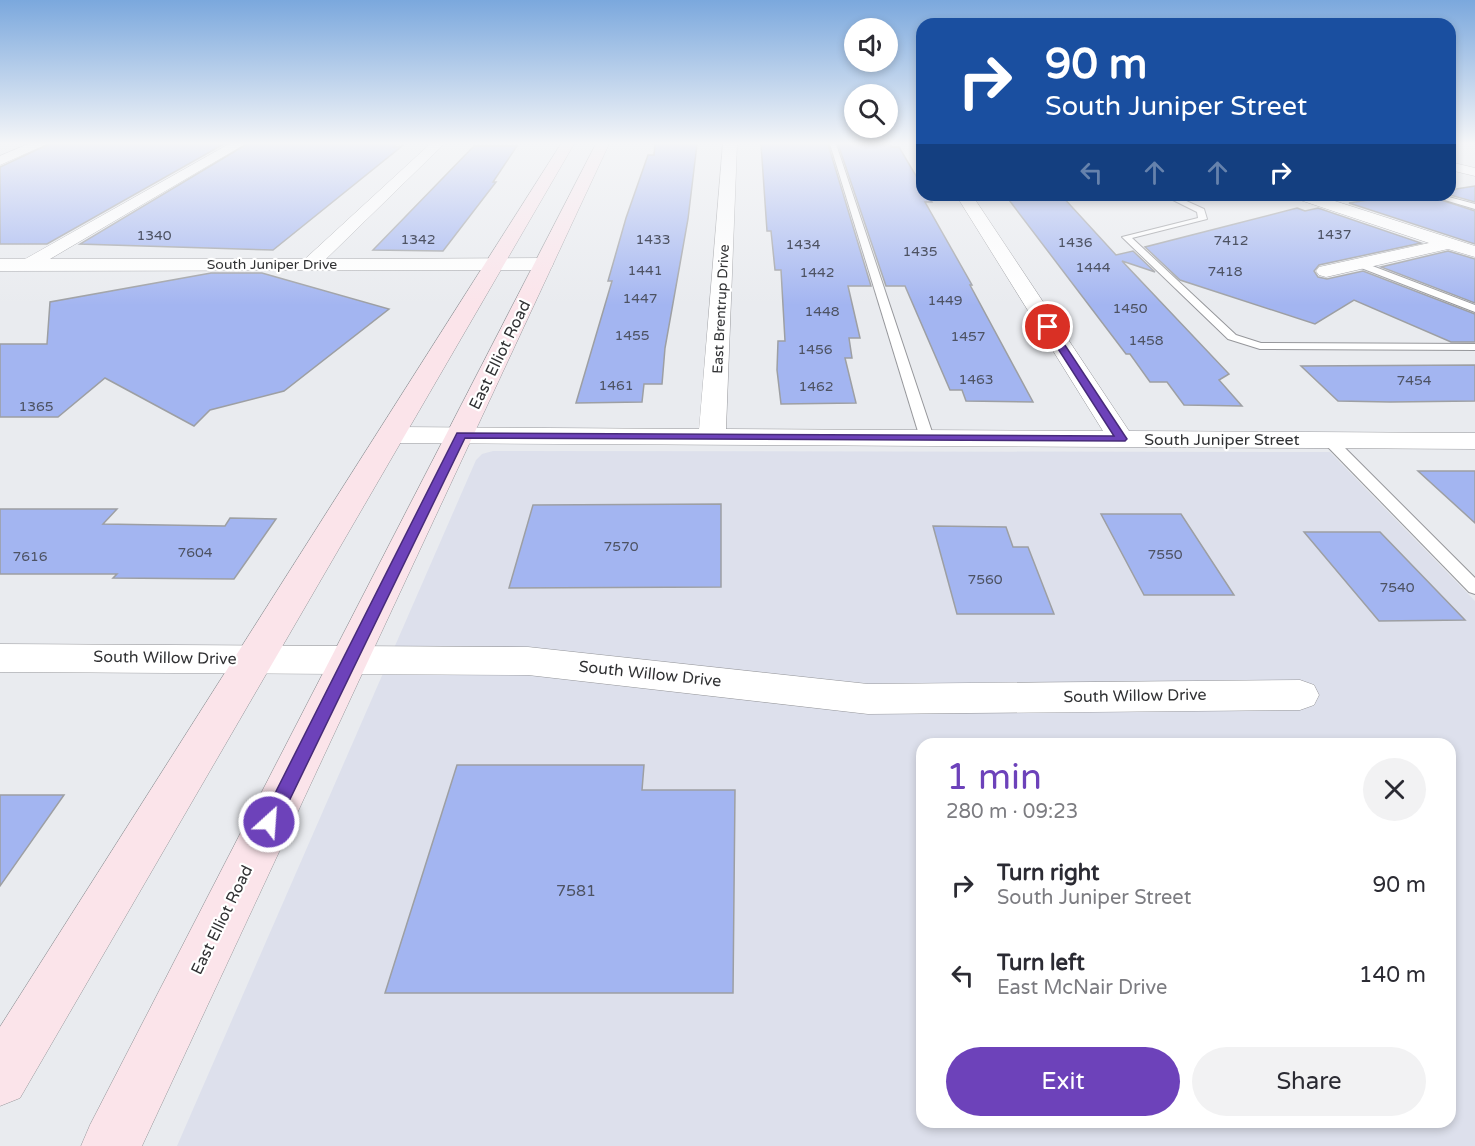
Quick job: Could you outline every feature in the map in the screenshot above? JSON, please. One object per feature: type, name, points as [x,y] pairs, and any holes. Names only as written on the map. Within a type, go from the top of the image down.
[{"type":"main road","points":[[0,1078],[536,197]]},
{"type":"main road","name":"East Elliot Road","points":[[111,1146],[577,197]]},
{"type":"street","points":[[30,263],[145,197]]},
{"type":"street","points":[[310,264],[381,197]]},
{"type":"street","name":"East Brentrup Drive","points":[[712,437],[727,197]]},
{"type":"street","points":[[968,201],[1121,439]]},
{"type":"street","points":[[1318,201],[1475,252]]},
{"type":"street","points":[[1326,271],[1449,244]]},
{"type":"street","name":"South Juniper Drive","points":[[0,265],[30,263],[544,264]]},
{"type":"street","name":"South Juniper Street","points":[[393,435],[1475,441]]},
{"type":"street","name":"South Willow Drive","points":[[0,658],[528,661],[868,699],[1300,695]]},
{"type":"lane","points":[[850,197],[927,438]]},
{"type":"lane","points":[[1180,201],[1201,211],[1203,219],[1126,237],[1232,338],[1260,346],[1475,346]]},
{"type":"lane","points":[[1454,201],[1475,207]]},
{"type":"lane","points":[[1359,264],[1475,309]]},
{"type":"lane","points":[[1329,440],[1475,588]]},
{"type":"shaded area","points":[[493,451],[1330,452],[1475,601],[1475,1146],[177,1146],[476,460],[482,454]]},
{"type":"building","points":[[0,197],[129,197],[47,244],[0,244]]},
{"type":"building","points":[[158,197],[338,197],[273,250],[80,244]]},
{"type":"building","points":[[424,197],[484,197],[443,251],[373,250]]},
{"type":"building","points":[[633,197],[691,197],[665,348],[662,384],[644,384],[642,402],[576,403],[612,281],[608,281]]},
{"type":"building","points":[[765,197],[844,197],[871,286],[848,286],[860,338],[849,338],[852,358],[845,358],[856,403],[781,404],[777,370],[778,341],[785,341],[781,270],[775,270],[771,231],[767,231]]},
{"type":"building","points":[[856,197],[916,197],[916,201],[931,201],[925,202],[972,285],[970,285],[1033,402],[966,401],[962,390],[950,390],[905,286],[886,286]]},
{"type":"building","points":[[1459,197],[1475,197],[1475,202]]},
{"type":"building","points":[[1010,201],[1066,201],[1116,255],[1133,251],[1155,272],[1122,261],[1229,374],[1219,380],[1242,406],[1184,405],[1167,382],[1150,382],[1130,354],[1126,354]]},
{"type":"building","points":[[1444,201],[1475,211],[1475,244],[1349,203]]},
{"type":"building","points":[[1297,208],[1305,211],[1318,208],[1421,243],[1319,265],[1314,271],[1318,277],[1327,279],[1363,271],[1475,314],[1475,342],[1451,342],[1354,300],[1315,324],[1180,280],[1145,247]]},
{"type":"building","points":[[1448,251],[1475,259],[1475,303],[1381,267]]},
{"type":"building","points":[[211,273],[262,273],[389,309],[284,391],[210,410],[194,426],[105,378],[58,417],[0,417],[0,344],[47,344],[50,302]]},
{"type":"building","points":[[1475,365],[1475,401],[1390,402],[1338,401],[1301,366]]},
{"type":"building","points":[[1418,471],[1475,471],[1475,523]]},
{"type":"building","points":[[721,504],[721,587],[509,588],[533,505]]},
{"type":"building","points":[[0,509],[117,509],[103,524],[225,526],[230,518],[276,519],[234,579],[113,578],[117,574],[0,574]]},
{"type":"building","points":[[1101,514],[1181,514],[1234,595],[1144,595]]},
{"type":"building","points":[[933,526],[1006,527],[1013,547],[1028,547],[1054,614],[957,614]]},
{"type":"building","points":[[1304,532],[1380,532],[1465,620],[1379,621]]},
{"type":"building","points":[[457,765],[644,765],[642,790],[735,790],[733,993],[385,993]]},
{"type":"building","points":[[0,795],[64,795],[0,886]]},
{"type":"route","points":[[269,822],[461,435],[1121,439],[1048,327]]}]
